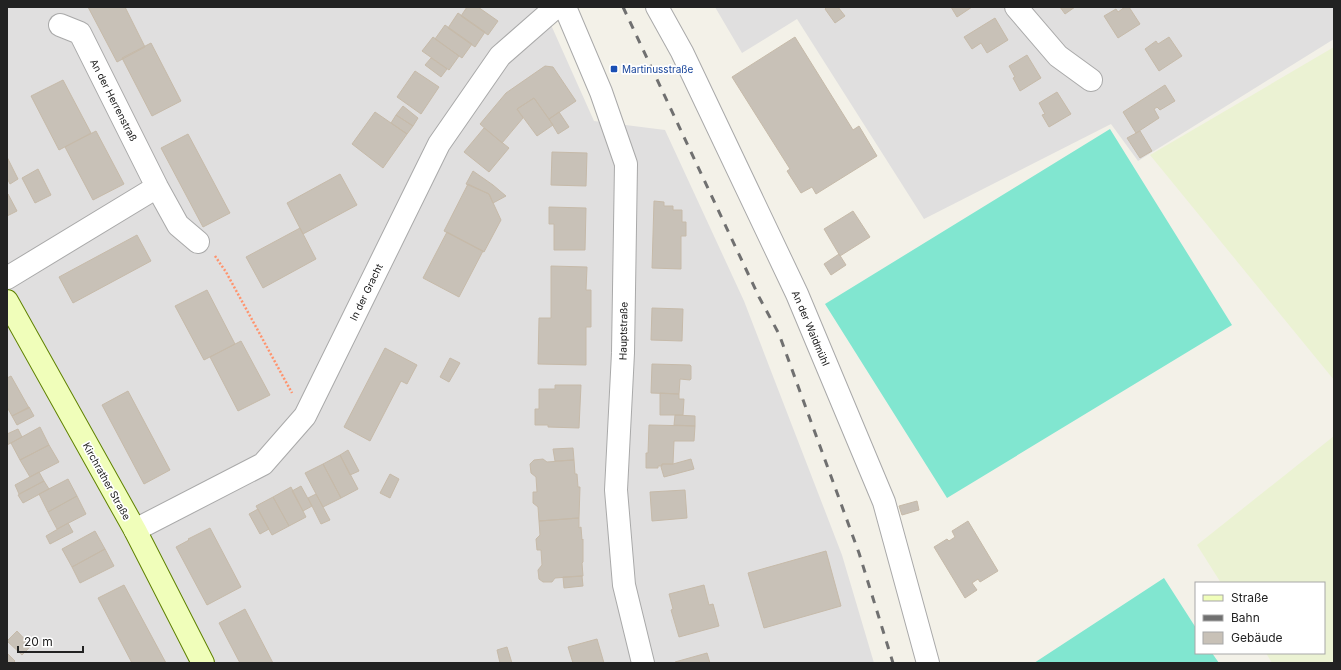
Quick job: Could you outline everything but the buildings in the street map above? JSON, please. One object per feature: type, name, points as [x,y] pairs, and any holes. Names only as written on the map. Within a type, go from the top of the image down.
[{"type":"main road","name":"Kirchrather Straße","points":[[7,301],[135,530],[203,663]]},
{"type":"street","name":"In der Gracht","points":[[135,530],[263,464],[305,416],[439,144],[500,56],[556,7]]},
{"type":"street","name":"Hauptstraße","points":[[565,7],[601,92],[626,164],[623,352],[616,490],[624,585],[643,663]]},
{"type":"street","name":"An der Waidmühl","points":[[657,7],[682,52],[797,294],[881,495],[928,663]]},
{"type":"street","points":[[1016,7],[1058,56],[1091,80]]},
{"type":"street","name":"An der Herrenstraß","points":[[60,25],[80,33],[157,187],[178,225],[198,242]]},
{"type":"street","points":[[7,278],[157,187]]},
{"type":"path","points":[[198,242],[213,253],[226,272],[305,416]]},
{"type":"shaded area","points":[[7,7],[543,7],[594,121],[665,130],[744,301],[842,555],[874,663],[7,663]]},
{"type":"shaded area","points":[[715,7],[1334,7],[1334,39],[1138,161],[1111,124],[924,219],[797,19],[742,53]]},
{"type":"shaded area","points":[[1110,129],[1232,325],[947,498],[825,304]]},
{"type":"shaded area","points":[[1164,578],[1195,626],[1195,654],[1213,654],[1219,663],[1034,663]]},
{"type":"green space","points":[[1334,47],[1334,380],[1150,155]]},
{"type":"green space","points":[[1334,436],[1334,663],[1272,663],[1267,654],[1325,654],[1325,582],[1220,582],[1197,545]]},
{"type":"railway","points":[[623,7],[759,297],[779,334],[859,553],[893,663]]},
{"type":"place","name":"Martinusstraße","points":[[614,69]]}]
